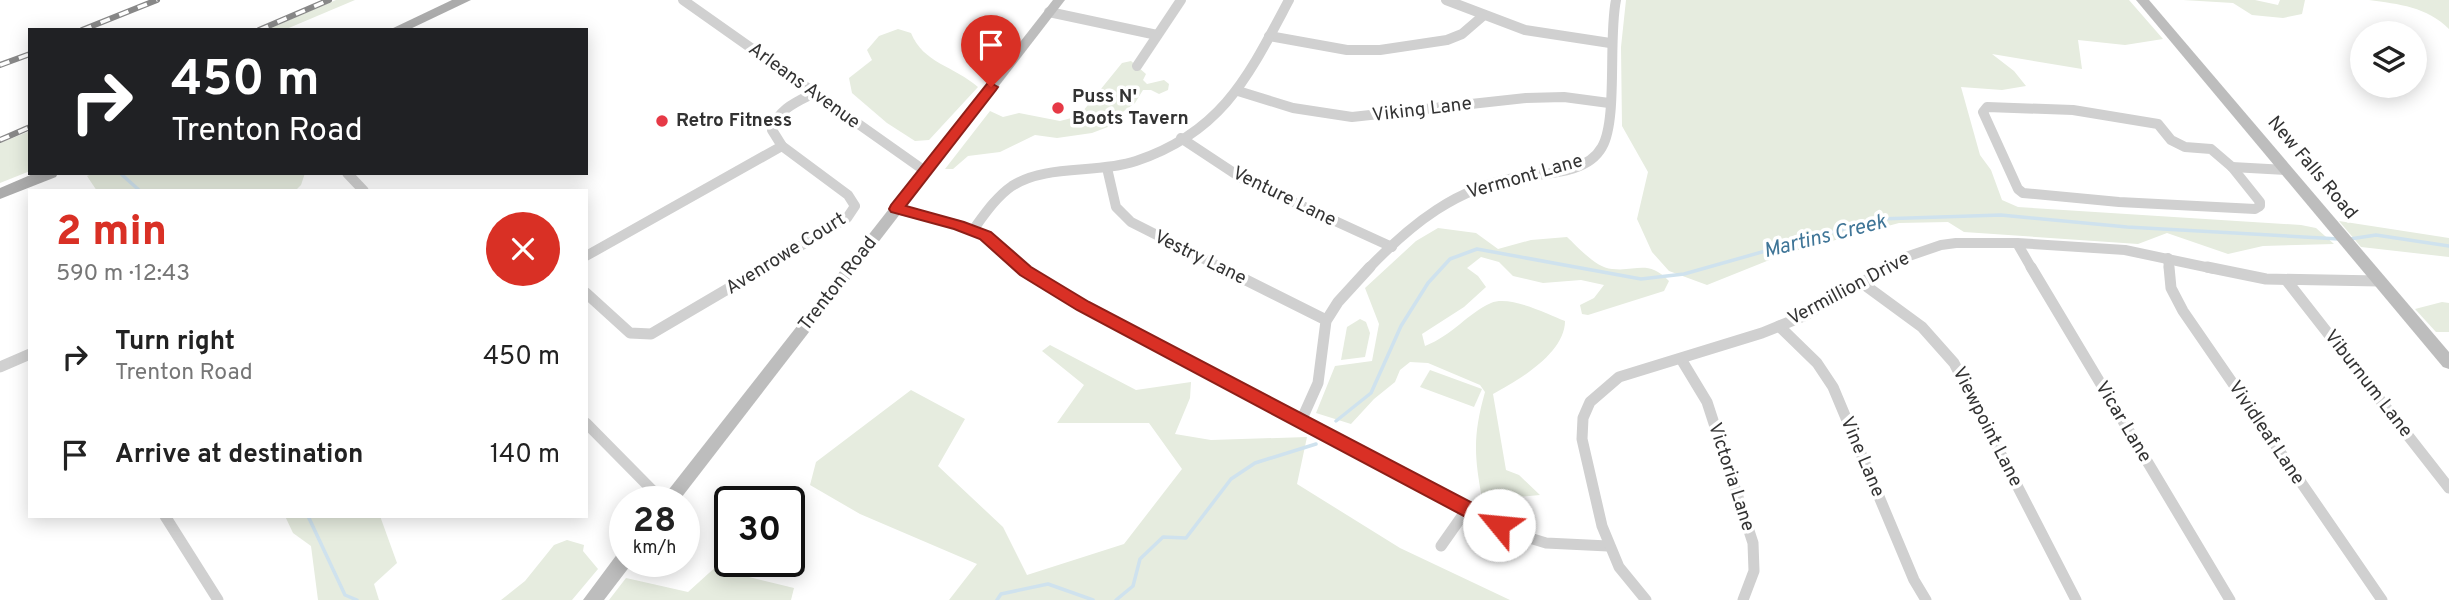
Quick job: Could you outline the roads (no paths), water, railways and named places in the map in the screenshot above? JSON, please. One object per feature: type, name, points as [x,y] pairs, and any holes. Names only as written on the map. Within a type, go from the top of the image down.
[{"type":"main road","points":[[401,28],[464,0]]},
{"type":"main road","name":"Trenton Road","points":[[679,486],[1059,0]]},
{"type":"main road","name":"New Falls Road","points":[[2142,0],[2449,363]]},
{"type":"main road","points":[[0,194],[45,175]]},
{"type":"main road","points":[[593,600],[611,577]]},
{"type":"street","name":"Arleans Avenue","points":[[683,0],[925,172]]},
{"type":"street","points":[[1137,66],[1181,0]]},
{"type":"street","points":[[973,230],[993,202],[1023,179],[1052,172],[1107,168],[1135,162],[1181,138],[1216,115],[1238,91],[1289,0]]},
{"type":"street","points":[[1446,0],[1539,34],[1610,43]]},
{"type":"street","name":"Vermont Lane","points":[[1301,421],[1318,377],[1319,343],[1326,320],[1348,290],[1392,247],[1434,209],[1469,191],[1510,178],[1570,168],[1590,158],[1602,147],[1606,138],[1610,43],[1616,0]]},
{"type":"street","points":[[1049,12],[1157,35]]},
{"type":"street","points":[[1269,36],[1337,49],[1380,50],[1447,40],[1462,34],[1484,15]]},
{"type":"street","name":"Viking Lane","points":[[1238,91],[1293,108],[1352,117],[1526,98],[1564,97],[1609,103]]},
{"type":"street","points":[[588,255],[782,146],[772,130],[776,117],[790,105],[814,93]]},
{"type":"street","points":[[2232,167],[2260,202],[2260,206],[2255,209],[2030,195],[2018,190],[1983,112],[1987,107],[2029,107],[2147,121],[2158,124],[2171,140],[2185,147],[2211,149],[2232,167],[2286,170]]},
{"type":"street","name":"Venture Lane","points":[[1181,138],[1243,179],[1392,247]]},
{"type":"street","name":"Avenrowe Court","points":[[588,295],[630,333],[651,334],[852,213],[855,202],[848,195],[782,146]]},
{"type":"street","name":"Vestry Lane","points":[[1107,168],[1116,207],[1131,222],[1326,320]]},
{"type":"street","points":[[349,175],[362,189]]},
{"type":"street","points":[[896,209],[973,230],[993,242],[1044,284],[1467,509],[1532,540],[1566,546],[1608,546]]},
{"type":"street","name":"Vermillion Drive","points":[[1646,600],[1628,583],[1608,546],[1582,439],[1583,415],[1595,393],[1619,377],[1681,359],[1804,316],[1906,257],[1941,245],[2017,243],[2112,249],[2168,258],[2242,275],[2287,281],[2379,281]]},
{"type":"street","name":"Vicar Lane","points":[[2017,243],[2230,600]]},
{"type":"street","name":"Vividleaf Lane","points":[[2168,258],[2171,288],[2183,311],[2382,600]]},
{"type":"street","name":"Viburnum Lane","points":[[2287,281],[2449,488]]},
{"type":"street","name":"Viewpoint Lane","points":[[1861,283],[1922,327],[1954,363],[2076,600]]},
{"type":"street","name":"Vine Lane","points":[[1779,326],[1817,363],[1833,387],[1914,580],[1926,600]]},
{"type":"street","points":[[0,367],[28,355]]},
{"type":"street","name":"Victoria Lane","points":[[1681,359],[1707,402],[1753,543],[1754,571],[1743,600]]},
{"type":"street","points":[[588,425],[650,486]]},
{"type":"street","points":[[1441,546],[1467,509]]},
{"type":"street","points":[[166,518],[218,600]]},
{"type":"waterway","name":"Martins Creek","points":[[122,175],[138,189]]},
{"type":"waterway","name":"Martins Creek","points":[[1336,421],[1371,393],[1401,326],[1428,283],[1450,259],[1477,249],[1641,279],[1684,274],[1879,219],[2001,215],[2127,227],[2339,239]]},
{"type":"waterway","name":"Martins Creek","points":[[2350,239],[2376,235],[2449,246]]},
{"type":"waterway","name":"Martins Creek","points":[[1116,600],[1133,586],[1140,559],[1163,537],[1186,538],[1231,479],[1255,463],[1316,444]]},
{"type":"waterway","name":"Martins Creek","points":[[309,518],[345,595],[357,600]]},
{"type":"waterway","name":"Martins Creek","points":[[997,600],[1001,594],[1048,584],[1093,600]]},
{"type":"railway","points":[[87,28],[157,0]]},
{"type":"railway","points":[[264,28],[329,0]]},
{"type":"railway","points":[[0,65],[28,55]]},
{"type":"railway","points":[[0,140],[28,128]]},
{"type":"place","name":"Puss N' Boots Tavern","points":[[1058,108]]},
{"type":"place","name":"Retro Fitness","points":[[662,121]]}]
